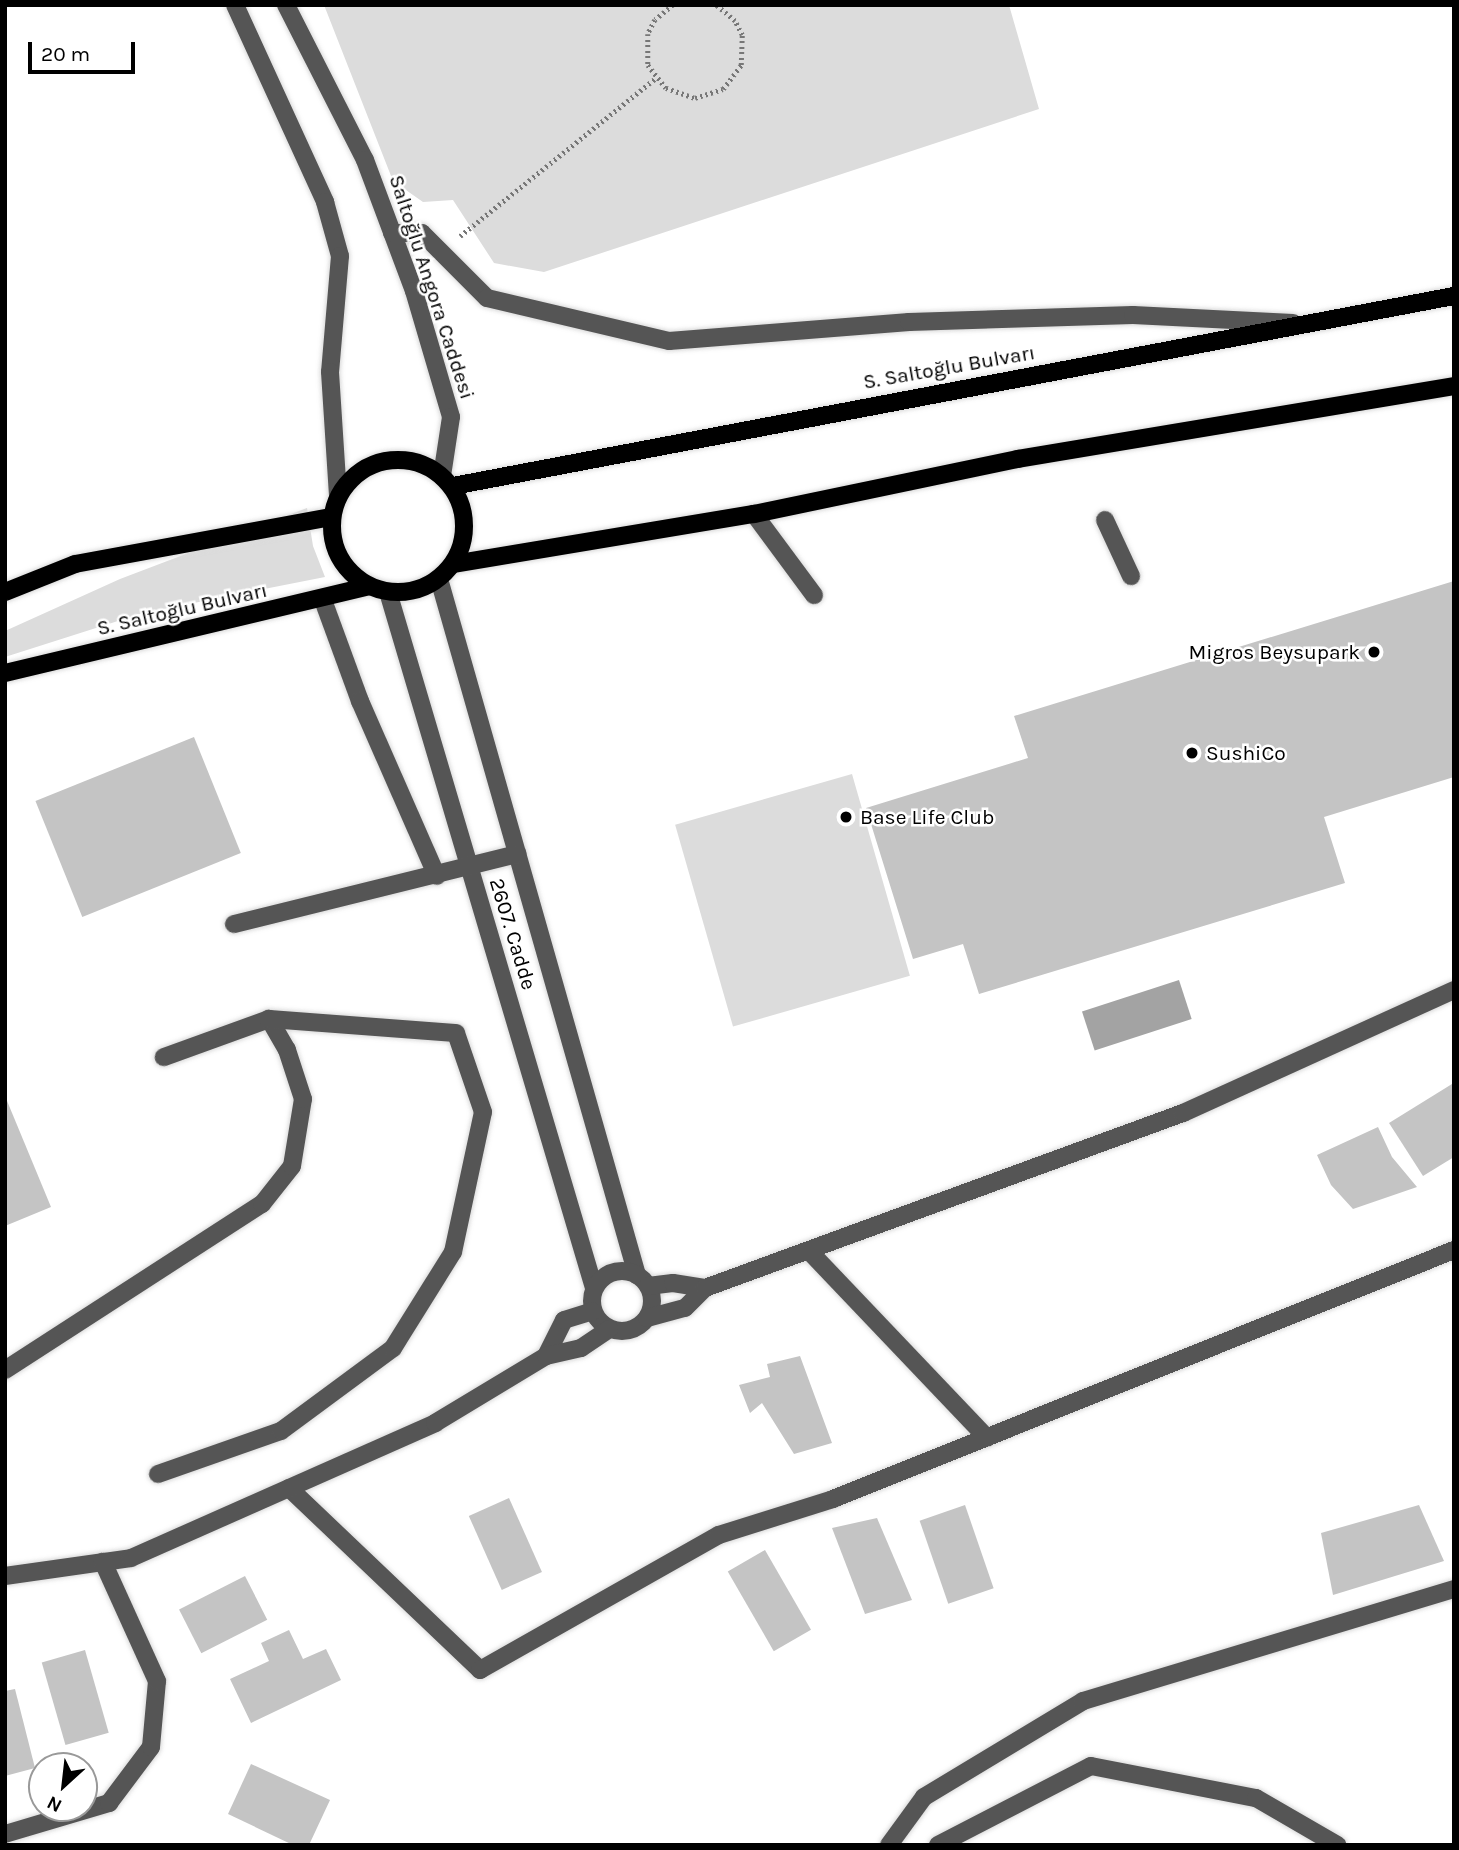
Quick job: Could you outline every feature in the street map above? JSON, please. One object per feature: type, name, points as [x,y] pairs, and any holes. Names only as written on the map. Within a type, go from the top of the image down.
[{"type":"main road","name":"S. Saltoğlu Bulvarı","points":[[448,481],[1321,325],[1454,296]]},
{"type":"main road","points":[[454,564],[754,514],[1018,459],[1454,386]]},
{"type":"main road","points":[[391,460],[414,462],[448,481],[465,524],[454,564],[439,579],[406,593],[388,592],[369,586],[339,558],[332,517],[338,496],[352,478],[370,466],[391,460]]},
{"type":"main road","points":[[5,592],[75,564],[332,517]]},
{"type":"main road","name":"S. Saltoğlu Bulvarı","points":[[5,673],[323,600],[369,586]]},
{"type":"street","points":[[235,5],[325,202],[338,245],[341,284],[330,372],[338,496]]},
{"type":"street","name":"Saltoğlu Angora Caddesi","points":[[286,5],[365,160],[392,233],[451,417],[448,481]]},
{"type":"street","points":[[392,233],[422,233],[487,298],[579,323],[669,341],[909,322],[1133,315],[1321,325]]},
{"type":"street","points":[[754,514],[814,595]]},
{"type":"street","points":[[1105,520],[1131,576]]},
{"type":"street","name":"2607. Cadde","points":[[439,579],[642,1281]]},
{"type":"street","name":"2607. Cadde","points":[[388,592],[594,1288]]},
{"type":"street","points":[[323,600],[360,701],[437,876]]},
{"type":"street","points":[[234,924],[470,869],[517,854]]},
{"type":"street","points":[[5,1576],[131,1558],[435,1423],[546,1356],[581,1348],[609,1329],[634,1329],[647,1318],[685,1308],[705,1289],[811,1253],[1183,1113],[1454,990]]},
{"type":"street","points":[[5,1370],[262,1204],[292,1166],[303,1099],[287,1050],[269,1019]]},
{"type":"street","points":[[158,1474],[281,1431],[393,1348],[453,1252],[483,1112],[456,1033],[269,1019],[164,1057]]},
{"type":"street","points":[[289,1488],[480,1670],[719,1535],[834,1499],[1454,1250]]},
{"type":"street","points":[[811,1253],[987,1438]]},
{"type":"street","points":[[609,1329],[593,1311],[594,1288],[617,1271],[642,1281],[705,1289]]},
{"type":"street","points":[[642,1281],[652,1302],[647,1318]]},
{"type":"street","points":[[546,1356],[564,1321],[593,1311]]},
{"type":"street","points":[[5,1834],[109,1803],[151,1747],[157,1681],[103,1562]]},
{"type":"street","points":[[889,1845],[924,1797],[1083,1701],[1454,1589]]},
{"type":"street","points":[[938,1845],[1090,1766],[1256,1798],[1337,1845]]},
{"type":"path","points":[[673,5],[655,20],[645,49],[656,78],[680,95],[695,98],[710,95],[734,78],[744,50],[742,35],[735,21],[716,5]]},
{"type":"path","points":[[442,251],[656,78]]},
{"type":"shaded area","points":[[324,5],[1009,5],[1039,109],[544,272],[494,263],[453,200],[423,202],[393,181]]},
{"type":"shaded area","points":[[307,508],[313,546],[325,577],[143,613],[5,657],[5,631],[120,579]]},
{"type":"shaded area","points":[[852,774],[910,976],[733,1027],[675,825]]},
{"type":"shaded area","points":[[1179,980],[1192,1019],[1095,1051],[1082,1012]]},
{"type":"building","points":[[1454,581],[1454,777],[1324,817],[1345,883],[979,994],[963,944],[913,959],[866,808],[1028,758],[1014,716]]},
{"type":"building","points":[[194,737],[241,853],[82,917],[35,801]]},
{"type":"building","points":[[1452,1084],[1454,1157],[1423,1176],[1389,1123]]},
{"type":"building","points":[[5,1096],[51,1207],[5,1226]]},
{"type":"building","points":[[1378,1127],[1392,1157],[1417,1187],[1353,1209],[1331,1185],[1317,1155]]},
{"type":"building","points":[[800,1356],[832,1443],[794,1454],[762,1403],[750,1413],[739,1385],[770,1377],[767,1364]]},
{"type":"building","points":[[509,1498],[542,1572],[502,1590],[469,1516]]},
{"type":"building","points":[[965,1505],[994,1588],[948,1604],[920,1521]]},
{"type":"building","points":[[1419,1505],[1444,1561],[1333,1595],[1321,1533]]},
{"type":"building","points":[[877,1518],[912,1600],[865,1614],[832,1528]]},
{"type":"building","points":[[765,1550],[811,1630],[774,1651],[728,1572]]},
{"type":"building","points":[[245,1576],[267,1620],[201,1653],[179,1610]]},
{"type":"building","points":[[289,1630],[303,1659],[326,1649],[341,1680],[251,1723],[230,1679],[269,1661],[261,1643]]},
{"type":"building","points":[[85,1650],[109,1733],[65,1745],[42,1662]]},
{"type":"building","points":[[15,1689],[31,1752],[28,1752],[28,1770],[5,1776],[5,1691]]},
{"type":"building","points":[[251,1764],[330,1800],[309,1845],[293,1845],[228,1814]]},
{"type":"place","name":"Migros Beysupark","points":[[1374,652]]},
{"type":"place","name":"SushiCo","points":[[1192,753]]},
{"type":"place","name":"Base Life Club","points":[[846,817]]}]
